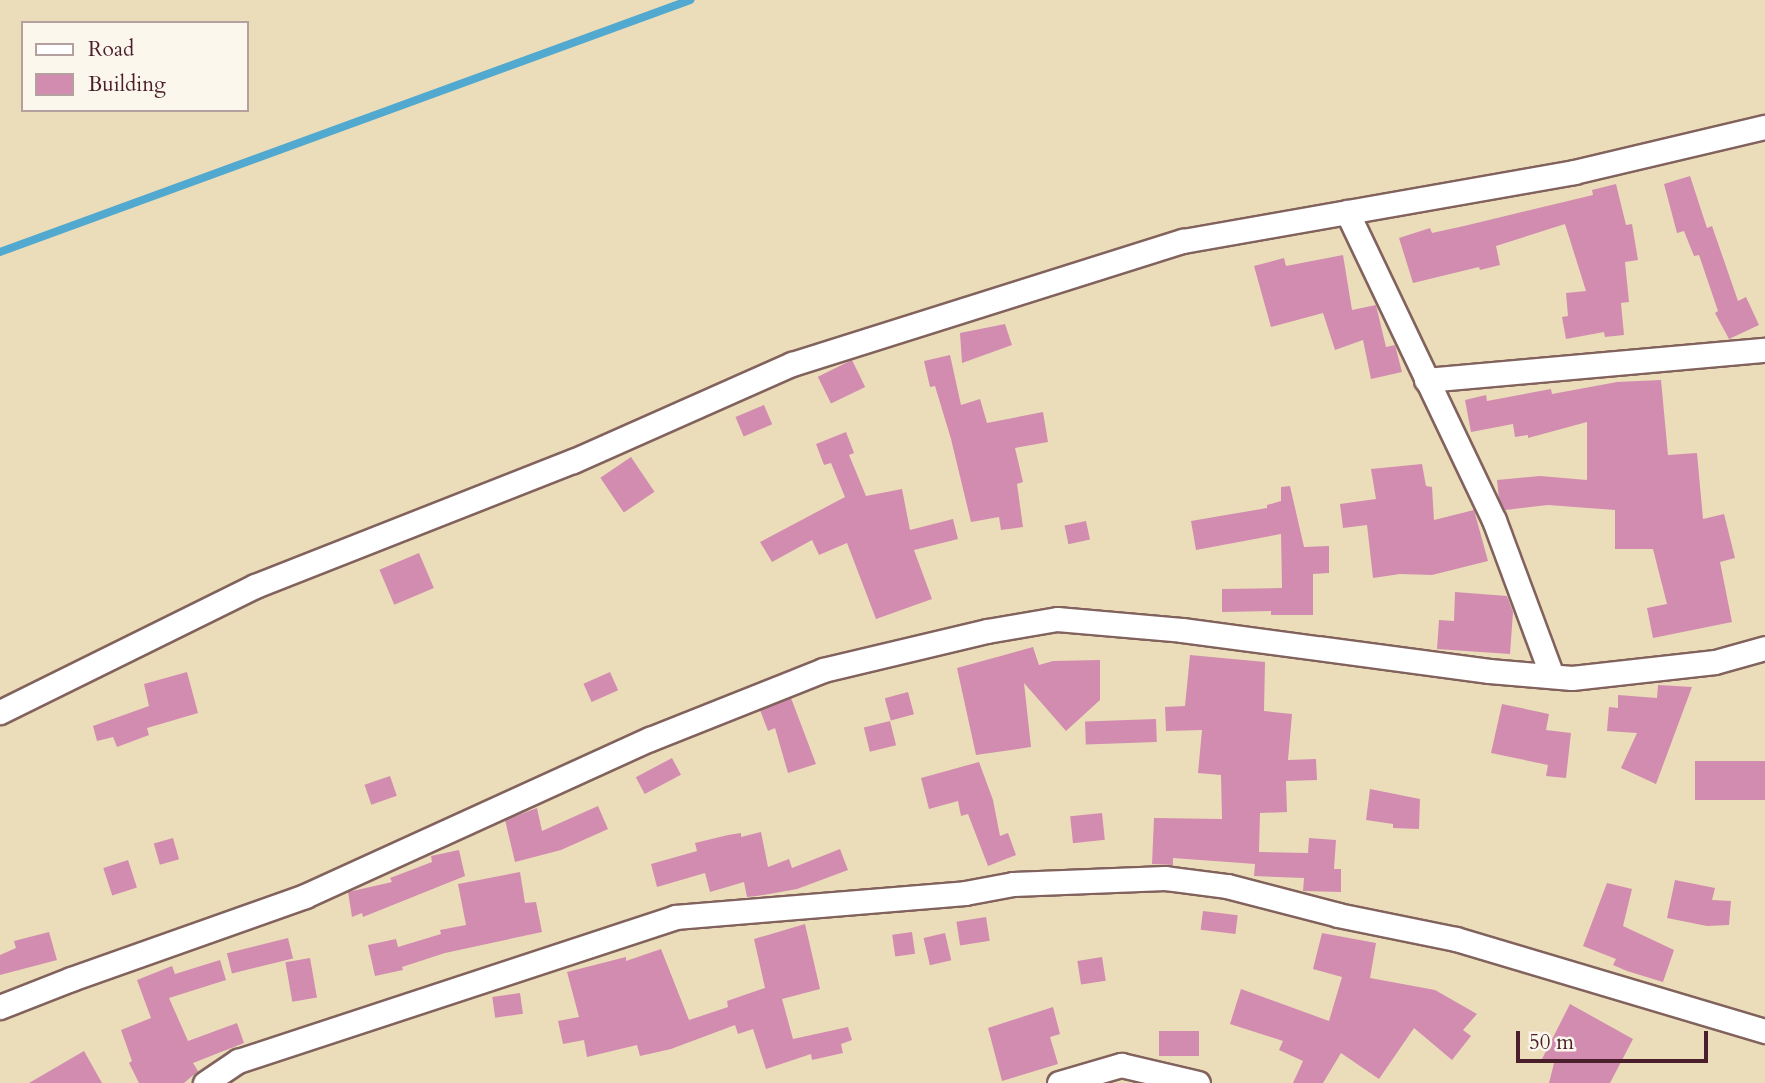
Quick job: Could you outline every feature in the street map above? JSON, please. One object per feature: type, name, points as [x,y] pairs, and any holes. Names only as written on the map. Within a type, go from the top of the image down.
[{"type":"street","points":[[0,712],[255,586],[573,461],[792,364],[1184,241],[1574,172],[1765,127]]},
{"type":"street","points":[[1347,212],[1494,520],[1552,676]]},
{"type":"street","points":[[1426,380],[1765,350]]},
{"type":"street","points":[[0,1007],[305,896],[650,739],[823,670],[987,631],[1057,620],[1182,630],[1489,671],[1572,678],[1715,662],[1765,648]]},
{"type":"street","points":[[205,1083],[238,1060],[675,918],[965,893],[1013,884],[1165,878],[1227,886],[1338,915],[1456,939],[1765,1031]]},
{"type":"street","points":[[1059,1083],[1121,1065],[1198,1083]]},
{"type":"building","points":[[1690,176],[1707,228],[1712,226],[1738,301],[1746,297],[1759,325],[1729,339],[1715,313],[1718,311],[1699,255],[1694,256],[1684,231],[1677,233],[1664,184]]},
{"type":"building","points":[[1616,184],[1626,225],[1632,224],[1638,260],[1625,262],[1629,302],[1621,303],[1624,335],[1605,337],[1604,332],[1566,339],[1562,317],[1568,316],[1566,293],[1586,291],[1565,224],[1496,246],[1500,265],[1480,270],[1479,267],[1413,283],[1399,238],[1430,228],[1432,233],[1593,195],[1592,190]]},
{"type":"building","points":[[1343,255],[1352,310],[1376,305],[1386,347],[1395,345],[1402,372],[1371,379],[1363,340],[1335,350],[1323,313],[1271,327],[1254,266],[1284,258],[1286,266]]},
{"type":"building","points":[[1005,324],[1012,345],[962,363],[960,333]]},
{"type":"building","points":[[950,355],[961,405],[980,399],[987,423],[1043,412],[1048,442],[1015,448],[1023,482],[1017,484],[1023,527],[1001,530],[999,517],[971,522],[951,439],[935,386],[930,387],[924,361]]},
{"type":"building","points":[[852,360],[865,387],[831,404],[818,377]]},
{"type":"building","points":[[1661,380],[1668,455],[1697,453],[1703,519],[1724,514],[1735,558],[1720,562],[1732,622],[1653,638],[1647,608],[1667,604],[1653,549],[1615,549],[1615,510],[1548,505],[1505,510],[1499,499],[1497,480],[1540,476],[1587,480],[1587,422],[1528,438],[1528,435],[1515,437],[1513,424],[1471,432],[1465,400],[1486,395],[1487,401],[1551,389],[1552,394],[1617,382]]},
{"type":"building","points":[[764,405],[772,424],[744,436],[735,417]]},
{"type":"building","points":[[846,432],[854,453],[849,455],[866,496],[902,489],[910,530],[953,519],[958,539],[914,550],[932,599],[876,619],[847,543],[819,555],[812,540],[772,562],[760,542],[845,497],[831,463],[824,465],[816,444]]},
{"type":"building","points":[[631,457],[654,492],[624,513],[600,478]]},
{"type":"building","points":[[1422,464],[1426,486],[1432,487],[1434,520],[1474,510],[1488,561],[1432,575],[1400,574],[1373,578],[1367,525],[1343,528],[1340,504],[1376,499],[1371,469]]},
{"type":"building","points":[[1290,486],[1304,547],[1329,546],[1329,573],[1313,574],[1313,615],[1271,615],[1271,611],[1222,612],[1222,589],[1282,588],[1281,534],[1196,550],[1191,521],[1267,508],[1267,505],[1281,501],[1281,487]]},
{"type":"building","points":[[1086,521],[1090,540],[1068,544],[1064,526]]},
{"type":"building","points":[[419,553],[434,588],[394,605],[379,570]]},
{"type":"building","points":[[1455,592],[1507,596],[1513,612],[1510,654],[1437,649],[1439,620],[1454,621]]},
{"type":"building","points":[[1033,647],[1039,665],[1053,661],[1100,660],[1100,700],[1066,731],[1024,683],[1031,747],[976,755],[957,668]]},
{"type":"building","points":[[1190,655],[1265,662],[1264,711],[1292,714],[1288,760],[1316,759],[1317,780],[1286,781],[1287,812],[1260,813],[1259,852],[1308,853],[1309,838],[1336,840],[1334,869],[1341,869],[1341,892],[1303,891],[1304,878],[1254,876],[1255,864],[1173,858],[1173,865],[1152,864],[1154,818],[1222,819],[1221,775],[1198,773],[1202,730],[1166,731],[1165,707],[1185,706]]},
{"type":"building","points":[[187,672],[198,713],[147,728],[149,735],[117,747],[113,737],[97,741],[93,726],[149,706],[144,684]]},
{"type":"building","points":[[610,672],[618,690],[592,702],[584,684]]},
{"type":"building","points":[[1658,685],[1692,687],[1656,784],[1621,768],[1637,733],[1607,731],[1609,707],[1618,708],[1618,695],[1657,698]]},
{"type":"building","points":[[908,692],[914,714],[891,720],[885,698]]},
{"type":"building","points":[[791,698],[816,764],[788,773],[775,728],[768,731],[760,710]]},
{"type":"building","points":[[1502,704],[1549,714],[1546,730],[1571,733],[1566,778],[1546,776],[1548,765],[1491,753]]},
{"type":"building","points":[[1156,719],[1157,742],[1086,744],[1085,721]]},
{"type":"building","points":[[890,721],[896,745],[870,752],[864,728]]},
{"type":"building","points":[[672,758],[681,775],[645,794],[636,777]]},
{"type":"building","points":[[1695,761],[1765,761],[1765,800],[1695,800]]},
{"type":"building","points":[[979,762],[993,800],[1000,836],[1008,833],[1016,855],[988,866],[968,814],[961,816],[958,801],[929,809],[921,778]]},
{"type":"building","points":[[390,776],[397,796],[371,805],[364,785]]},
{"type":"building","points":[[1370,789],[1420,799],[1419,829],[1393,828],[1393,824],[1366,820]]},
{"type":"building","points":[[598,806],[608,829],[561,850],[515,862],[505,820],[537,808],[542,831]]},
{"type":"building","points":[[1102,813],[1105,840],[1073,843],[1070,816]]},
{"type":"building","points":[[761,832],[768,867],[789,859],[792,868],[840,849],[848,870],[797,889],[747,897],[744,882],[710,892],[705,873],[657,887],[651,864],[697,851],[695,843],[728,835],[741,833],[741,837]]},
{"type":"building","points":[[173,838],[179,859],[160,865],[154,844]]},
{"type":"building","points":[[459,850],[465,876],[363,917],[362,913],[352,917],[348,892],[392,882],[390,878],[432,862],[431,856]]},
{"type":"building","points":[[128,860],[137,888],[112,896],[103,868]]},
{"type":"building","points":[[520,872],[525,903],[536,902],[542,932],[445,953],[402,967],[403,970],[375,976],[368,945],[396,939],[398,947],[441,934],[440,930],[466,925],[458,884]]},
{"type":"building","points":[[1675,880],[1715,888],[1712,900],[1731,901],[1729,925],[1707,926],[1667,918]]},
{"type":"building","points":[[1607,883],[1632,889],[1623,926],[1674,950],[1663,982],[1613,965],[1616,959],[1583,946]]},
{"type":"building","points":[[1203,911],[1238,915],[1235,934],[1201,930]]},
{"type":"building","points":[[986,917],[990,941],[960,945],[956,922]]},
{"type":"building","points":[[805,924],[820,989],[782,999],[793,1039],[848,1027],[852,1040],[841,1044],[843,1053],[812,1060],[811,1054],[766,1069],[753,1029],[738,1034],[735,1025],[671,1049],[640,1056],[637,1045],[587,1057],[584,1040],[563,1044],[558,1021],[579,1017],[567,972],[626,957],[626,961],[661,949],[689,1020],[728,1007],[727,1001],[765,988],[754,939]]},
{"type":"building","points":[[49,932],[57,960],[0,975],[0,955],[16,948],[14,941]]},
{"type":"building","points":[[912,932],[915,954],[895,957],[892,935]]},
{"type":"building","points":[[945,933],[951,960],[930,965],[924,938]]},
{"type":"building","points":[[1322,933],[1376,943],[1370,978],[1435,990],[1477,1014],[1463,1030],[1471,1036],[1452,1060],[1414,1028],[1379,1079],[1341,1053],[1323,1083],[1293,1083],[1303,1061],[1279,1050],[1283,1041],[1230,1024],[1241,989],[1329,1021],[1342,977],[1313,969]]},
{"type":"building","points":[[288,938],[293,958],[232,974],[227,953]]},
{"type":"building","points":[[1102,957],[1106,981],[1081,985],[1077,961]]},
{"type":"building","points":[[310,958],[317,997],[292,1002],[285,962]]},
{"type":"building","points":[[220,960],[226,980],[169,998],[188,1041],[237,1023],[244,1043],[193,1063],[198,1071],[184,1083],[139,1083],[129,1063],[132,1061],[121,1030],[151,1018],[137,980],[172,966],[175,974]]},
{"type":"building","points":[[520,993],[523,1014],[495,1018],[492,997]]},
{"type":"building","points":[[1570,1004],[1633,1039],[1610,1083],[1549,1083],[1554,1063],[1542,1059]]},
{"type":"building","points":[[1053,1007],[1060,1034],[1050,1037],[1058,1064],[1002,1081],[988,1028]]},
{"type":"building","points":[[1159,1031],[1199,1031],[1199,1056],[1159,1056]]},
{"type":"building","points":[[84,1051],[102,1083],[29,1083]]},
{"type":"waterway","points":[[0,252],[690,0]]}]
